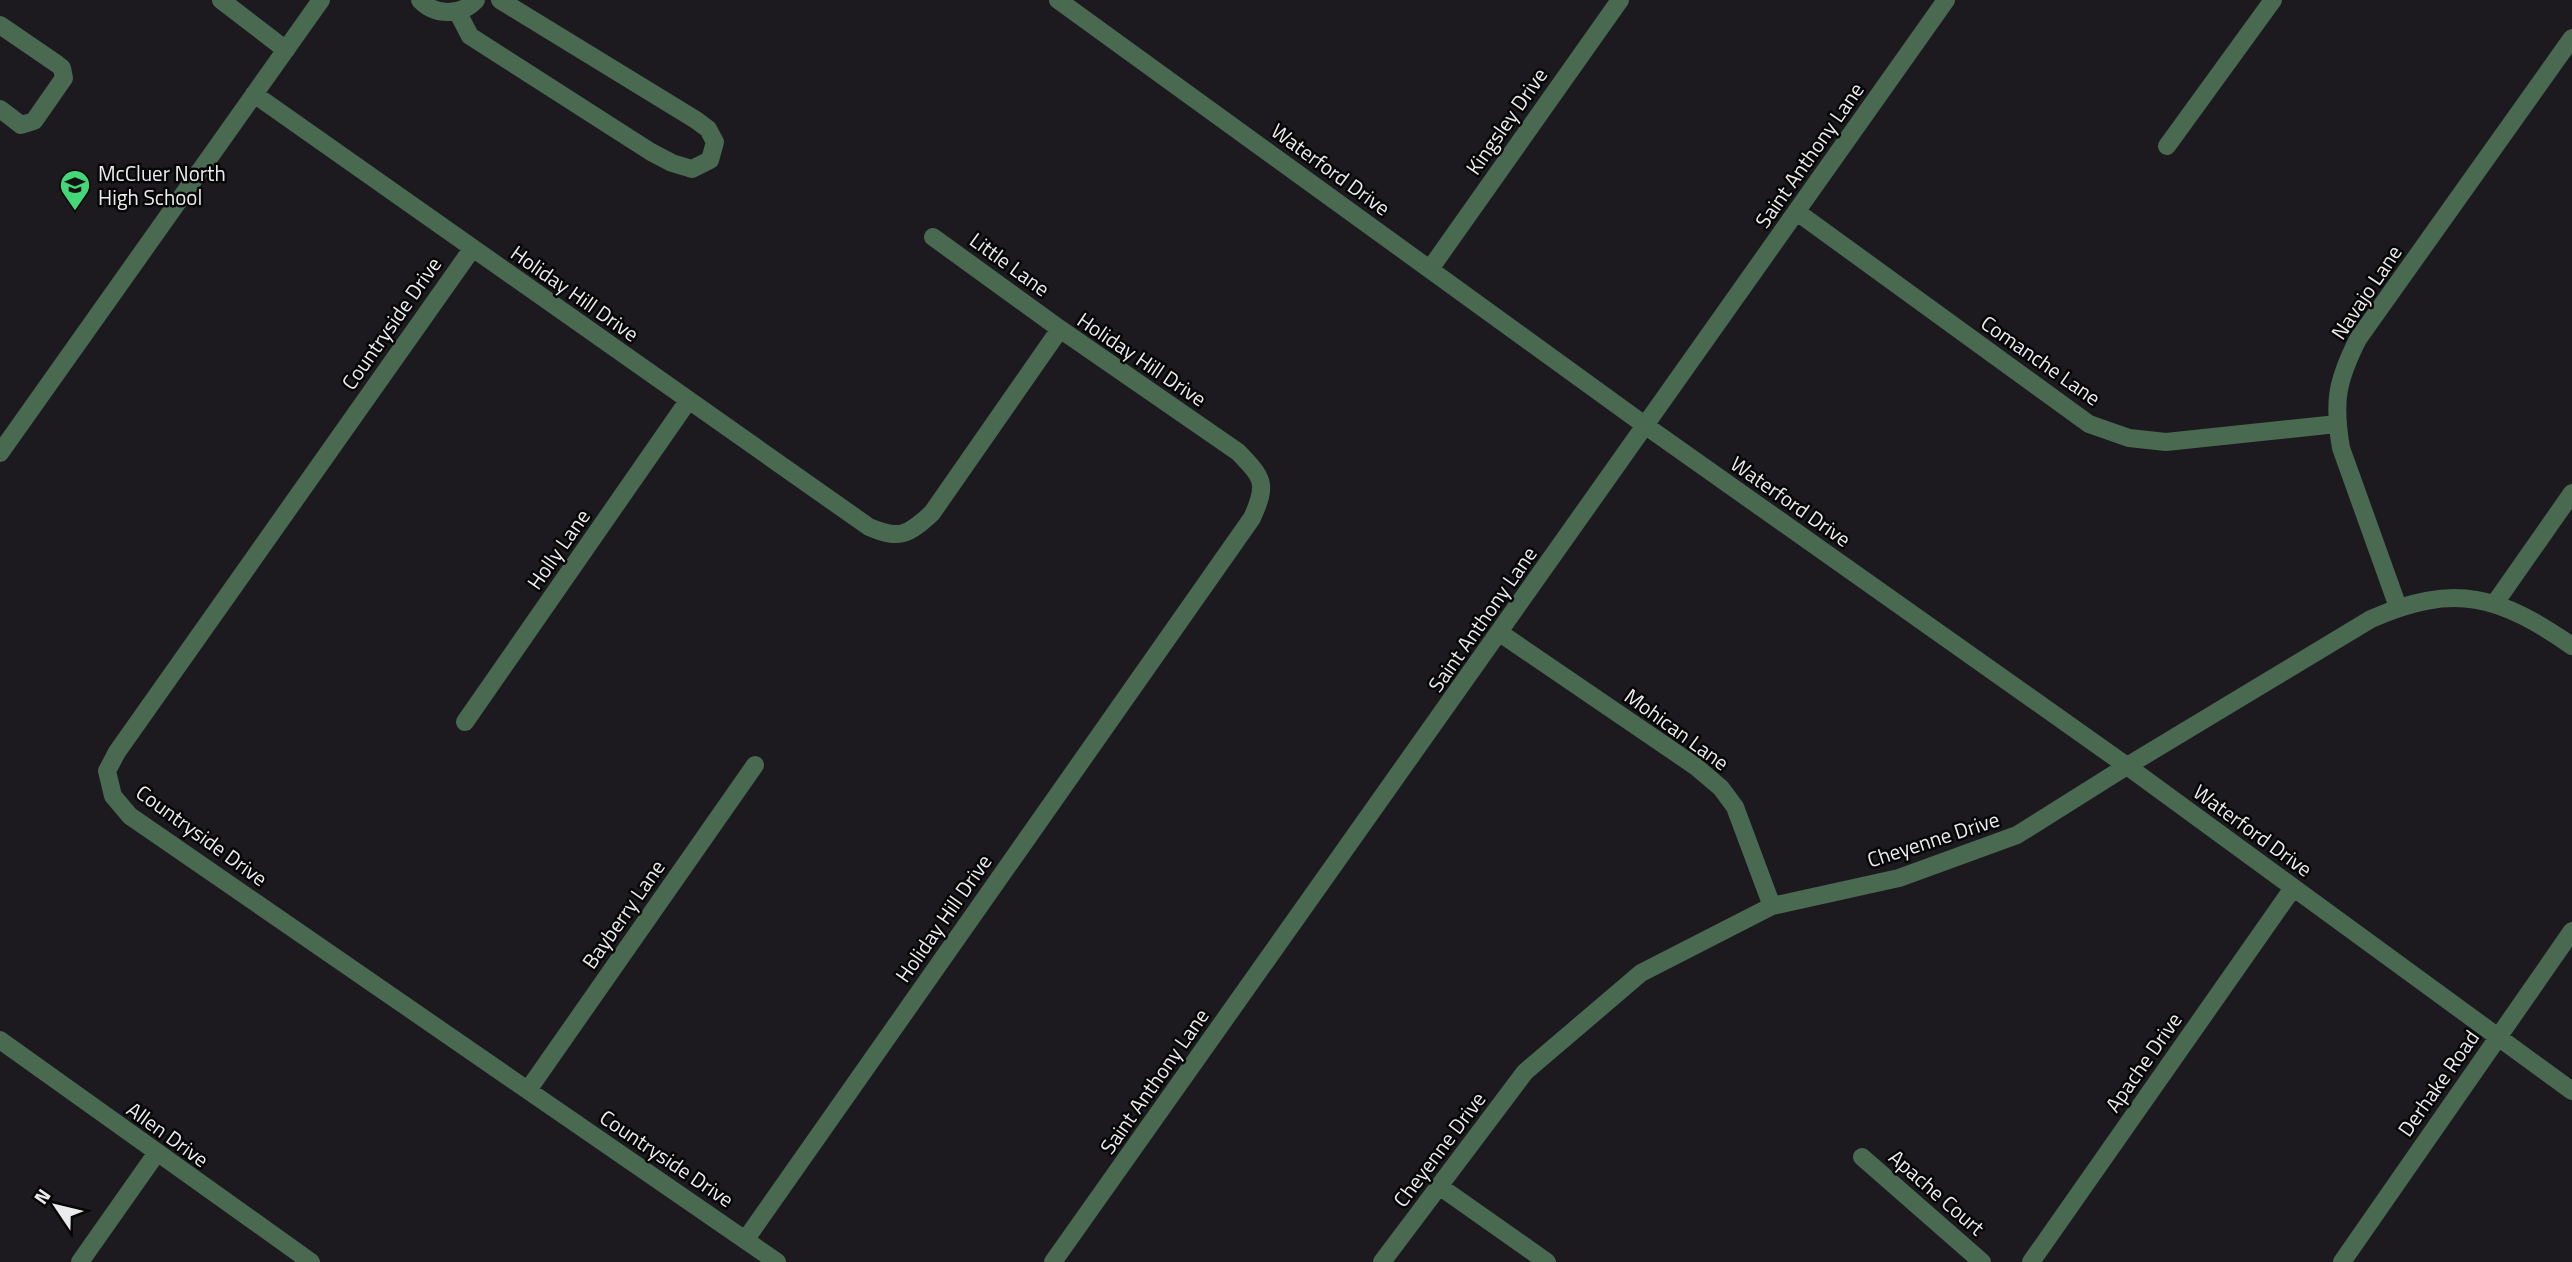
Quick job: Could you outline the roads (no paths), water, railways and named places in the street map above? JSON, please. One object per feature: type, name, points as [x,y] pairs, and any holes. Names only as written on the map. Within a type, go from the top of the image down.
[{"type":"street","points":[[220,0],[286,50]]},
{"type":"street","points":[[0,453],[321,0]]},
{"type":"street","points":[[420,0],[435,10],[448,12],[457,11],[476,0]]},
{"type":"street","points":[[457,11],[470,36],[651,152],[672,163],[692,169],[710,160],[715,142],[708,129],[500,0]]},
{"type":"street","name":"Waterford Drive","points":[[1058,0],[1646,426],[2127,766],[2572,1091]]},
{"type":"street","name":"Kingsley Drive","points":[[1430,269],[1620,0]]},
{"type":"street","name":"Saint Anthony Lane","points":[[1053,1262],[1946,0]]},
{"type":"street","points":[[2167,146],[2273,0]]},
{"type":"street","points":[[0,25],[57,64],[64,78],[34,121],[21,125],[0,109]]},
{"type":"street","name":"Navajo Lane","points":[[2398,607],[2341,448],[2337,424],[2337,393],[2345,366],[2358,339],[2572,38]]},
{"type":"street","name":"Holiday Hill Drive","points":[[254,94],[869,527],[890,536],[912,532],[932,513],[1060,328],[1238,452],[1259,474],[1262,496],[1244,529],[746,1239]]},
{"type":"street","name":"Comanche Lane","points":[[1797,212],[2089,424],[2129,438],[2166,442],[2337,424]]},
{"type":"street","name":"Little Lane","points":[[933,237],[1060,328]]},
{"type":"street","name":"Countryside Drive","points":[[472,249],[117,752],[107,771],[113,796],[130,816],[777,1262]]},
{"type":"street","name":"Holly Lane","points":[[465,722],[688,401]]},
{"type":"street","points":[[2495,603],[2572,493]]},
{"type":"street","name":"Cheyenne Drive","points":[[1382,1262],[1525,1072],[1641,973],[1772,906],[1899,877],[2017,835],[2371,619],[2398,607],[2429,599],[2466,599],[2495,603],[2535,621],[2572,646]]},
{"type":"street","name":"Mohican Lane","points":[[1500,633],[1695,766],[1721,788],[1735,807],[1772,906]]},
{"type":"street","name":"Bayberry Lane","points":[[528,1090],[755,765]]},
{"type":"street","name":"Apache Drive","points":[[2031,1262],[2293,888]]},
{"type":"street","name":"Derhake Road","points":[[2342,1262],[2572,931]]},
{"type":"street","name":"Allen Drive","points":[[0,1040],[311,1262]]},
{"type":"street","points":[[80,1262],[156,1153]]},
{"type":"street","name":"Apache Court","points":[[1862,1157],[1983,1262]]},
{"type":"street","points":[[1439,1186],[1547,1262]]},
{"type":"place","name":"McCluer North High School","points":[[75,212]]}]
